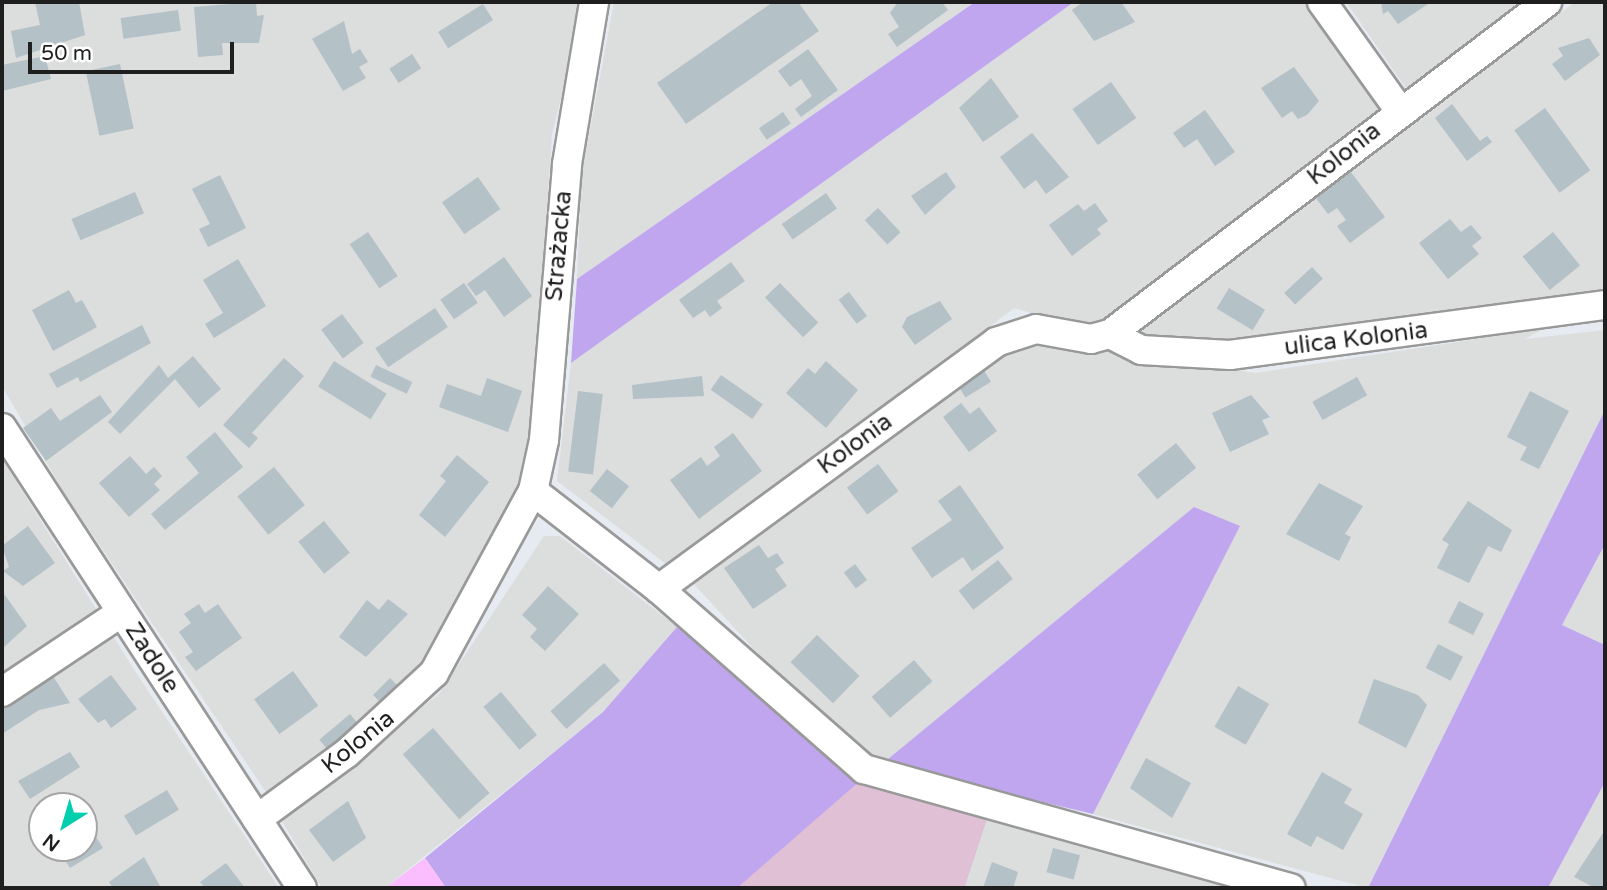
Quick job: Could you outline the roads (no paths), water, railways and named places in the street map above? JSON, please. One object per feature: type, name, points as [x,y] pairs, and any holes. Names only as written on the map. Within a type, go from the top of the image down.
[{"type":"street","name":"Strażacka","points":[[533,491],[544,440],[567,164],[594,2]]},
{"type":"street","points":[[1322,2],[1400,111]]},
{"type":"street","name":"Kolonia","points":[[659,589],[996,342],[1035,329],[1091,339],[1110,334],[1400,111],[1547,2]]},
{"type":"street","name":"ulica Kolonia","points":[[1110,334],[1141,350],[1230,355],[1605,305]]},
{"type":"street","name":"Zadole","points":[[2,428],[302,888]]},
{"type":"street","points":[[533,491],[659,589],[864,769],[1291,888]]},
{"type":"street","name":"Kolonia","points":[[257,819],[347,753],[434,673],[533,491]]},
{"type":"street","points":[[2,692],[122,612]]}]
